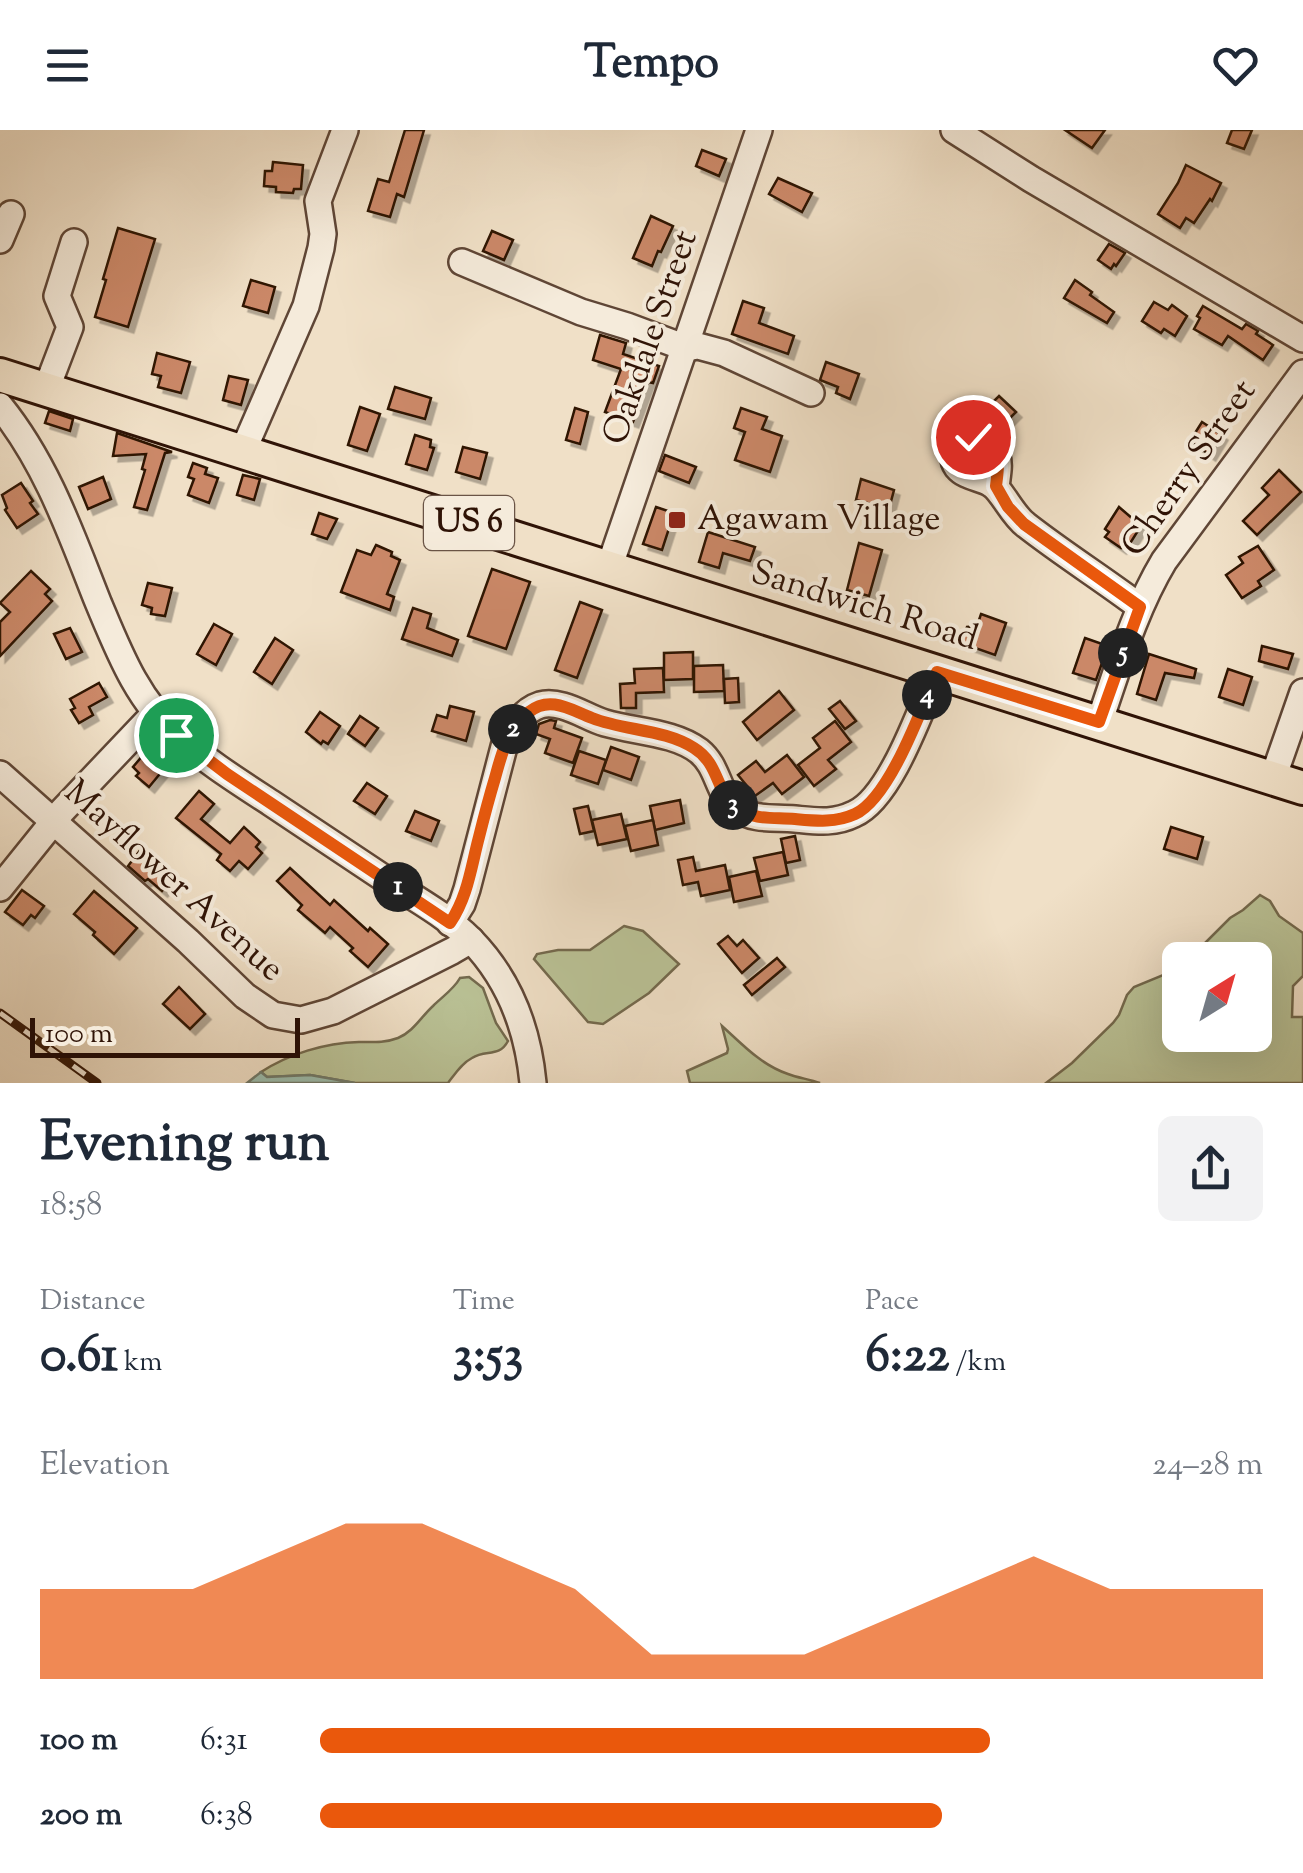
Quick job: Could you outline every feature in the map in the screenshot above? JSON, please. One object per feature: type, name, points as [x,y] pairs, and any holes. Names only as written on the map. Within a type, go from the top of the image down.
[{"type":"main road","name":"Sandwich Road","points":[[0,374],[1288,783]]},
{"type":"street","points":[[243,451],[306,306],[322,248],[318,200],[345,130]]},
{"type":"street","name":"Oakdale Street","points":[[609,568],[760,130]]},
{"type":"street","points":[[954,130],[1303,339]]},
{"type":"street","points":[[0,240],[11,214]]},
{"type":"street","points":[[46,390],[70,327],[57,296],[74,242]]},
{"type":"street","points":[[462,262],[558,304],[686,348],[698,346],[724,353],[811,393]]},
{"type":"street","name":"Cherry Street","points":[[1099,722],[1140,607],[1164,561],[1303,373]]},
{"type":"street","points":[[0,406],[48,482],[117,649],[155,714],[227,774],[471,940],[513,1002],[523,1028],[533,1083]]},
{"type":"street","points":[[996,486],[1024,524],[1140,607]]},
{"type":"street","points":[[450,923],[467,889],[505,743],[514,726],[536,707],[562,705],[594,720],[691,746],[711,762],[726,798],[747,814],[833,821],[864,809],[876,797],[909,738],[937,672]]},
{"type":"street","points":[[1288,783],[1303,692]]},
{"type":"street","points":[[0,888],[53,821],[155,714]]},
{"type":"street","name":"Mayflower Avenue","points":[[0,774],[246,996],[283,1019],[301,1020],[333,1011],[471,940]]},
{"type":"shaded area","points":[[1260,895],[1270,901],[1279,916],[1303,933],[1303,976],[1293,986],[1292,1017],[1303,1017],[1303,1083],[1046,1083],[1113,1023],[1134,987],[1162,975],[1162,1052],[1272,1052],[1272,942],[1206,942]]},
{"type":"shaded area","points":[[624,926],[643,931],[679,964],[649,993],[603,1024],[588,1022],[534,959],[537,954],[558,950],[590,950]]},
{"type":"shaded area","points":[[469,977],[483,988],[496,1023],[508,1041],[501,1050],[468,1060],[448,1083],[355,1083],[310,1075],[267,1077],[261,1072],[320,1047],[398,1038],[413,1028],[460,978]]},
{"type":"shaded area","points":[[722,1026],[769,1065],[820,1083],[690,1083],[687,1071],[727,1053]]},
{"type":"shaded area","points":[[261,1072],[267,1077],[310,1075],[355,1083],[247,1083]]},
{"type":"building","points":[[405,130],[424,130],[404,197],[397,194],[390,217],[368,211],[378,179],[389,182]]},
{"type":"building","points":[[1065,130],[1105,130],[1092,148]]},
{"type":"building","points":[[1232,130],[1252,130],[1244,149],[1227,143]]},
{"type":"building","points":[[702,150],[726,159],[719,176],[696,166]]},
{"type":"building","points":[[273,162],[303,165],[301,189],[294,189],[293,193],[276,192],[276,187],[264,186],[265,171],[272,171]]},
{"type":"building","points":[[1186,165],[1221,183],[1194,223],[1186,218],[1180,228],[1158,214]]},
{"type":"building","points":[[778,178],[812,193],[802,212],[769,194]]},
{"type":"building","points":[[651,216],[673,226],[652,266],[633,258]]},
{"type":"building","points":[[118,228],[155,239],[128,327],[95,317]]},
{"type":"building","points":[[492,231],[513,240],[504,260],[483,251]]},
{"type":"building","points":[[1109,244],[1125,253],[1111,269],[1098,260]]},
{"type":"building","points":[[251,280],[275,287],[268,313],[243,306]]},
{"type":"building","points":[[1075,280],[1114,312],[1107,323],[1064,298]]},
{"type":"building","points":[[743,301],[764,308],[759,323],[794,336],[788,354],[732,334]]},
{"type":"building","points":[[1154,302],[1168,310],[1172,305],[1187,316],[1175,336],[1164,329],[1161,333],[1142,321]]},
{"type":"building","points":[[1203,306],[1242,329],[1246,324],[1258,331],[1256,334],[1273,345],[1263,360],[1228,336],[1222,345],[1194,329]]},
{"type":"building","points":[[600,335],[626,343],[623,354],[659,366],[653,383],[648,382],[633,422],[605,412],[621,369],[593,360]]},
{"type":"building","points":[[157,353],[190,362],[181,393],[158,387],[161,376],[152,374]]},
{"type":"building","points":[[826,362],[859,374],[850,399],[836,393],[838,387],[820,380]]},
{"type":"building","points":[[229,376],[248,380],[241,405],[223,400]]},
{"type":"building","points":[[395,387],[431,398],[425,419],[388,409]]},
{"type":"building","points":[[999,396],[1016,412],[998,430],[981,414]]},
{"type":"building","points":[[360,407],[380,414],[367,451],[348,445]]},
{"type":"building","points":[[575,408],[588,412],[580,444],[566,440]]},
{"type":"building","points":[[741,408],[767,417],[762,429],[782,436],[770,472],[735,460],[745,432],[734,428]]},
{"type":"building","points":[[49,411],[73,419],[70,431],[45,423]]},
{"type":"building","points":[[1202,422],[1222,435],[1210,455],[1190,441]]},
{"type":"building","points":[[117,433],[172,452],[165,453],[147,510],[134,507],[146,454],[113,456]]},
{"type":"building","points":[[415,435],[431,440],[430,447],[434,448],[427,470],[406,464]]},
{"type":"building","points":[[463,447],[487,453],[480,479],[456,472]]},
{"type":"building","points":[[665,455],[696,467],[689,483],[659,471]]},
{"type":"building","points":[[193,463],[207,468],[205,474],[218,478],[209,503],[188,495],[194,479],[188,477]]},
{"type":"building","points":[[1279,470],[1301,492],[1257,535],[1243,521],[1269,495],[1262,488]]},
{"type":"building","points":[[243,475],[260,479],[254,500],[237,495]]},
{"type":"building","points":[[103,477],[111,499],[88,509],[79,487]]},
{"type":"building","points":[[861,479],[894,490],[889,509],[856,500]]},
{"type":"building","points":[[21,483],[38,514],[17,528],[5,510],[2,495]]},
{"type":"building","points":[[656,507],[674,513],[662,550],[643,544]]},
{"type":"building","points":[[1119,507],[1141,526],[1129,545],[1125,542],[1121,548],[1105,537],[1109,532],[1105,529]]},
{"type":"building","points":[[319,513],[337,519],[327,539],[312,534]]},
{"type":"building","points":[[708,532],[755,547],[750,561],[723,553],[719,568],[699,562]]},
{"type":"building","points":[[859,543],[882,550],[869,596],[847,590]]},
{"type":"building","points":[[376,545],[400,560],[387,594],[394,597],[390,610],[341,592],[357,550],[371,555]]},
{"type":"building","points":[[1258,546],[1274,570],[1258,581],[1261,586],[1242,598],[1226,575],[1243,563],[1239,557]]},
{"type":"building","points":[[492,569],[530,582],[506,649],[468,636]]},
{"type":"building","points":[[31,571],[50,589],[45,594],[52,601],[0,656],[0,622],[10,612],[0,603]]},
{"type":"building","points":[[148,583],[172,588],[165,616],[151,614],[152,608],[142,605]]},
{"type":"building","points":[[580,602],[602,610],[577,678],[555,670]]},
{"type":"building","points":[[413,608],[431,614],[427,628],[458,640],[452,656],[402,639]]},
{"type":"building","points":[[981,614],[1006,623],[995,655],[961,643],[967,627],[977,626]]},
{"type":"building","points":[[214,624],[232,634],[216,665],[197,654]]},
{"type":"building","points":[[70,628],[82,652],[66,659],[54,634]]},
{"type":"building","points":[[275,638],[293,650],[272,684],[254,672]]},
{"type":"building","points":[[1085,638],[1108,646],[1096,680],[1073,673]]},
{"type":"building","points":[[1262,646],[1293,654],[1288,669],[1259,661]]},
{"type":"building","points":[[693,652],[693,679],[664,680],[664,653]]},
{"type":"building","points":[[1149,654],[1196,669],[1194,678],[1165,673],[1156,700],[1137,694]]},
{"type":"building","points":[[723,665],[724,691],[694,692],[694,666]]},
{"type":"building","points":[[663,668],[664,692],[636,693],[636,708],[621,708],[620,684],[635,683],[634,669]]},
{"type":"building","points":[[1228,669],[1252,677],[1243,705],[1219,697]]},
{"type":"building","points":[[738,678],[739,702],[725,703],[724,679]]},
{"type":"building","points":[[99,683],[107,697],[89,707],[93,715],[79,723],[70,699]]},
{"type":"building","points":[[779,691],[794,710],[757,740],[743,722]]},
{"type":"building","points":[[840,701],[856,721],[845,729],[829,709]]},
{"type":"building","points":[[450,706],[474,712],[466,741],[432,731],[437,715],[447,718]]},
{"type":"building","points":[[320,712],[340,726],[328,744],[321,744],[306,732]]},
{"type":"building","points":[[360,716],[378,728],[365,746],[348,734]]},
{"type":"building","points":[[556,721],[554,728],[582,738],[573,763],[545,753],[550,739],[536,734],[539,724]]},
{"type":"building","points":[[835,721],[851,742],[828,760],[836,769],[814,786],[798,765],[820,748],[813,738]]},
{"type":"building","points":[[611,747],[639,757],[631,780],[603,770]]},
{"type":"building","points":[[149,748],[168,764],[149,787],[136,776],[139,773],[133,767]]},
{"type":"building","points":[[579,751],[606,760],[598,784],[571,775]]},
{"type":"building","points":[[787,755],[804,777],[782,794],[773,783],[752,798],[742,791],[747,786],[738,775],[756,761],[765,772]]},
{"type":"building","points":[[367,783],[387,796],[375,814],[354,801]]},
{"type":"building","points":[[199,791],[214,804],[201,819],[230,843],[244,827],[260,842],[256,847],[262,853],[248,869],[239,861],[230,871],[217,860],[221,854],[176,818]]},
{"type":"building","points":[[680,800],[684,823],[655,830],[650,806]]},
{"type":"building","points":[[588,806],[594,831],[580,834],[574,809]]},
{"type":"building","points":[[415,811],[439,821],[431,841],[406,831]]},
{"type":"building","points":[[621,814],[627,839],[598,845],[592,820]]},
{"type":"building","points":[[653,820],[658,845],[631,851],[625,826]]},
{"type":"building","points":[[1171,827],[1203,837],[1197,859],[1164,849]]},
{"type":"building","points":[[795,836],[800,860],[786,863],[781,839]]},
{"type":"building","points":[[141,849],[172,879],[162,891],[128,866]]},
{"type":"building","points":[[783,852],[788,875],[760,881],[754,858]]},
{"type":"building","points":[[693,857],[696,871],[725,865],[730,890],[701,896],[698,882],[683,885],[678,860]]},
{"type":"building","points":[[290,868],[330,905],[334,900],[388,944],[368,967],[330,927],[325,933],[298,910],[302,905],[277,881]]},
{"type":"building","points":[[756,871],[762,896],[734,902],[729,877]]},
{"type":"building","points":[[22,890],[44,906],[23,925],[5,912]]},
{"type":"building","points":[[94,891],[137,928],[114,954],[74,914]]},
{"type":"building","points":[[728,936],[737,946],[743,940],[759,958],[742,973],[718,944]]},
{"type":"building","points":[[777,958],[785,967],[752,995],[744,985]]},
{"type":"building","points":[[179,987],[205,1014],[190,1029],[163,1004]]},
{"type":"railway","points":[[0,1013],[97,1083]]},
{"type":"place","name":"Agawam Village","points":[[677,520]]},
{"type":"route","points":[[176,735],[227,774],[450,923],[467,889],[505,743],[520,720],[541,704],[562,705],[594,720],[691,746],[711,762],[726,798],[747,814],[819,822],[855,814],[876,797],[885,782],[937,672],[1099,722],[1140,607],[1016,516],[996,486],[1000,465],[995,453],[983,440],[973,437]]}]
